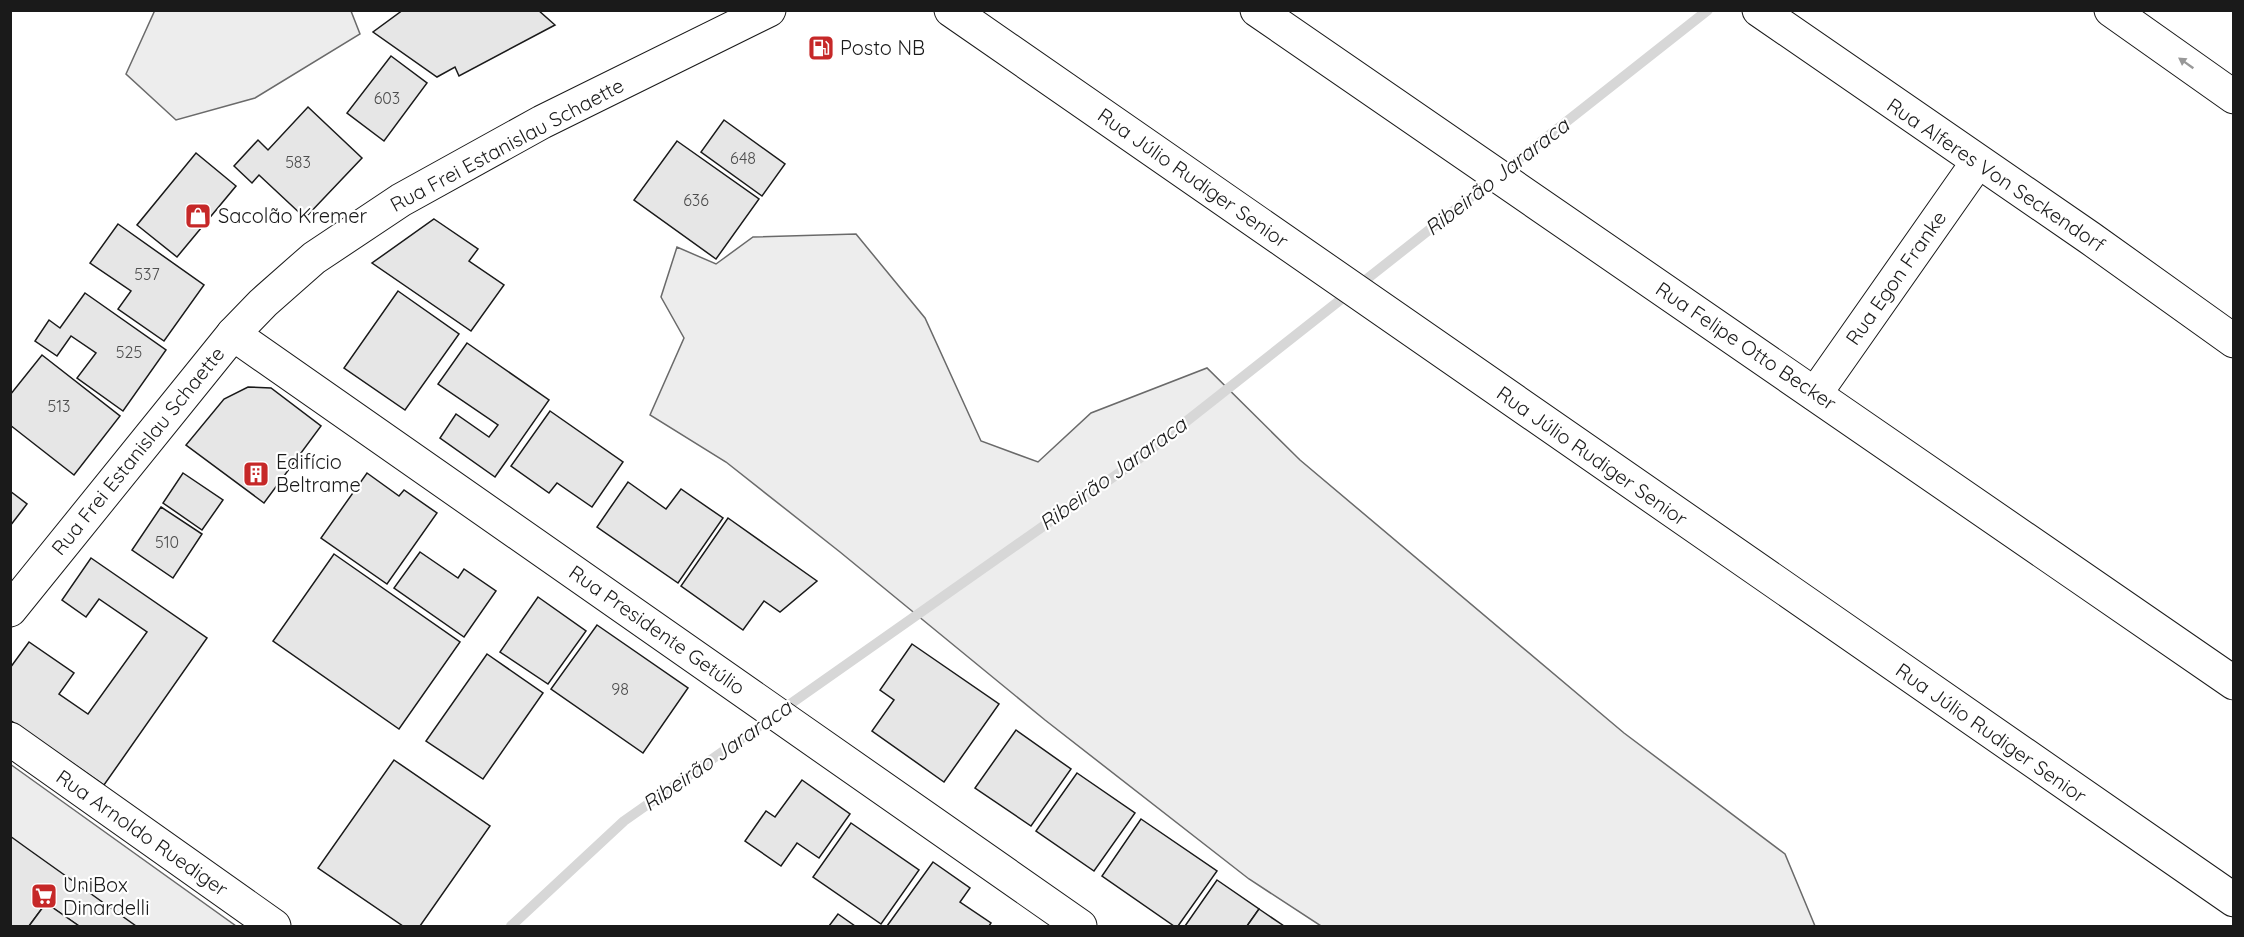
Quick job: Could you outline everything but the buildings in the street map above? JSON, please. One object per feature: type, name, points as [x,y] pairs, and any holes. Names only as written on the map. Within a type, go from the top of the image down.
[{"type":"street","name":"Rua Frei Estanislau Schaette","points":[[10,610],[233,334],[263,303],[314,258],[401,200],[542,122],[769,10]]},
{"type":"street","name":"Rua Júlio Rudiger Senior","points":[[951,10],[2234,900]]},
{"type":"street","name":"Rua Felipe Otto Becker","points":[[1257,10],[2234,683]]},
{"type":"street","name":"Rua Alferes Von Seckendorf","points":[[1759,10],[2234,340]]},
{"type":"street","points":[[2111,10],[2234,97]]},
{"type":"street","name":"Rua Egon Franke","points":[[1815,394],[1977,163]]},
{"type":"street","name":"Rua Presidente Getúlio","points":[[233,334],[1080,927]]},
{"type":"street","name":"Rua Arnoldo Ruediger","points":[[10,739],[274,927]]},
{"type":"shaded area","points":[[155,10],[351,11],[360,34],[255,98],[176,120],[126,74]]},
{"type":"shaded area","points":[[856,234],[925,318],[981,441],[1038,462],[1091,413],[1207,368],[1300,460],[1624,733],[1785,854],[1815,926],[1321,926],[1249,879],[1045,720],[726,462],[650,415],[684,338],[661,297],[677,247],[716,264],[753,237]]},
{"type":"shaded area","points":[[10,764],[236,926],[79,926],[47,903],[29,926],[11,926]]},
{"type":"waterway","name":"Ribeirão Jararaca","points":[[511,926],[624,821],[1136,461],[1708,10]]},
{"type":"place","name":"Posto NB","points":[[821,48]]},
{"type":"place","name":"Sacolão Kremer","points":[[198,216]]},
{"type":"place","name":"Edifício Beltrame","points":[[256,474]]},
{"type":"place","name":"UniBox Dinardelli","points":[[44,896]]}]
